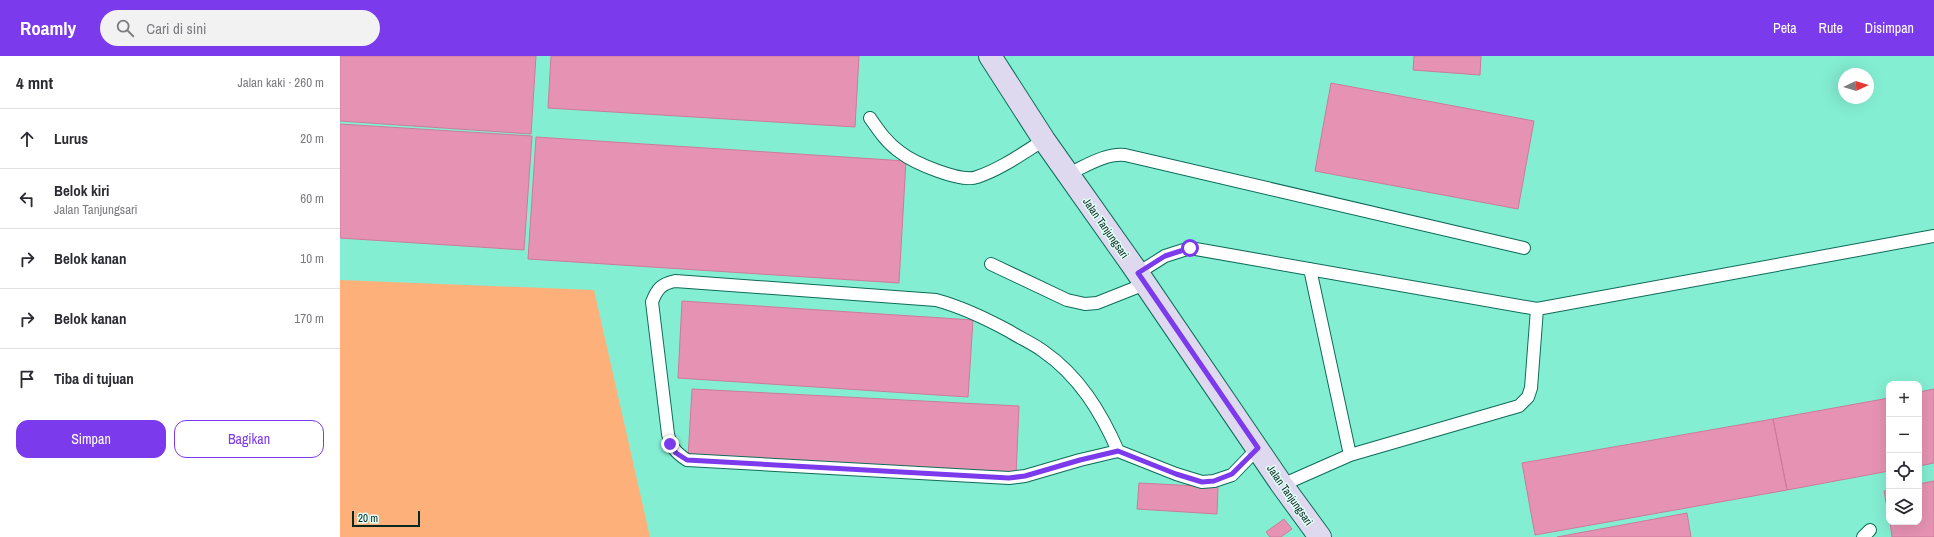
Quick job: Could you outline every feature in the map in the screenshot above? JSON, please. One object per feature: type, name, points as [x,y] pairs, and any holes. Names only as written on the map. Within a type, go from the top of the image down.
[{"type":"main road","name":"Jalan Tanjungsari","points":[[990,56],[1044,140],[1142,279],[1282,485],[1320,537]]},
{"type":"lane","points":[[870,118],[886,140],[901,154],[956,178],[977,178],[1010,162],[1044,140]]},
{"type":"lane","points":[[1068,174],[1098,160],[1116,154],[1125,155],[1524,248]]},
{"type":"lane","points":[[991,264],[1067,300],[1085,304],[1097,303],[1142,279],[1165,256],[1190,248],[1537,309],[1934,236]]},
{"type":"lane","points":[[1310,269],[1350,455]]},
{"type":"lane","points":[[1118,451],[1106,423],[1090,397],[1072,376],[1043,350],[985,318],[956,305],[936,300],[675,281],[664,283],[656,290],[652,302],[668,434],[670,444],[676,453],[687,460],[1009,478],[1025,476],[1118,451],[1176,474],[1202,482],[1214,481],[1232,474],[1258,448]]},
{"type":"lane","points":[[1282,485],[1350,455],[1519,406],[1528,397],[1531,388],[1537,309]]},
{"type":"shaded area","points":[[340,280],[594,290],[650,537],[340,537]]},
{"type":"building","points":[[340,56],[536,56],[531,134],[340,121]]},
{"type":"building","points":[[551,56],[859,56],[855,127],[548,108]]},
{"type":"building","points":[[1414,56],[1481,56],[1480,75],[1413,70]]},
{"type":"building","points":[[1331,83],[1534,121],[1518,209],[1315,171]]},
{"type":"building","points":[[340,124],[532,136],[524,250],[340,238]]},
{"type":"building","points":[[536,137],[906,161],[899,283],[528,259]]},
{"type":"building","points":[[682,301],[973,320],[968,397],[678,378]]},
{"type":"building","points":[[692,389],[1019,406],[1016,475],[688,458]]},
{"type":"building","points":[[1934,389],[1934,463],[1922,465],[1922,417],[1922,391]]},
{"type":"building","points":[[1886,399],[1886,472],[1787,490],[1773,419]]},
{"type":"building","points":[[1773,419],[1787,490],[1535,535],[1522,463]]},
{"type":"building","points":[[1934,481],[1934,537],[1892,537],[1890,525],[1922,525],[1922,483]]},
{"type":"building","points":[[1139,483],[1218,487],[1217,514],[1137,509]]},
{"type":"building","points":[[1884,491],[1886,491],[1886,502]]},
{"type":"building","points":[[1687,513],[1691,537],[1557,537]]},
{"type":"building","points":[[1284,519],[1292,529],[1281,537],[1270,537],[1266,532]]},
{"type":"route","points":[[670,444],[676,453],[687,460],[1009,478],[1025,476],[1118,451],[1176,474],[1202,482],[1221,479],[1232,474],[1258,448],[1138,273],[1165,256],[1190,248]]}]
